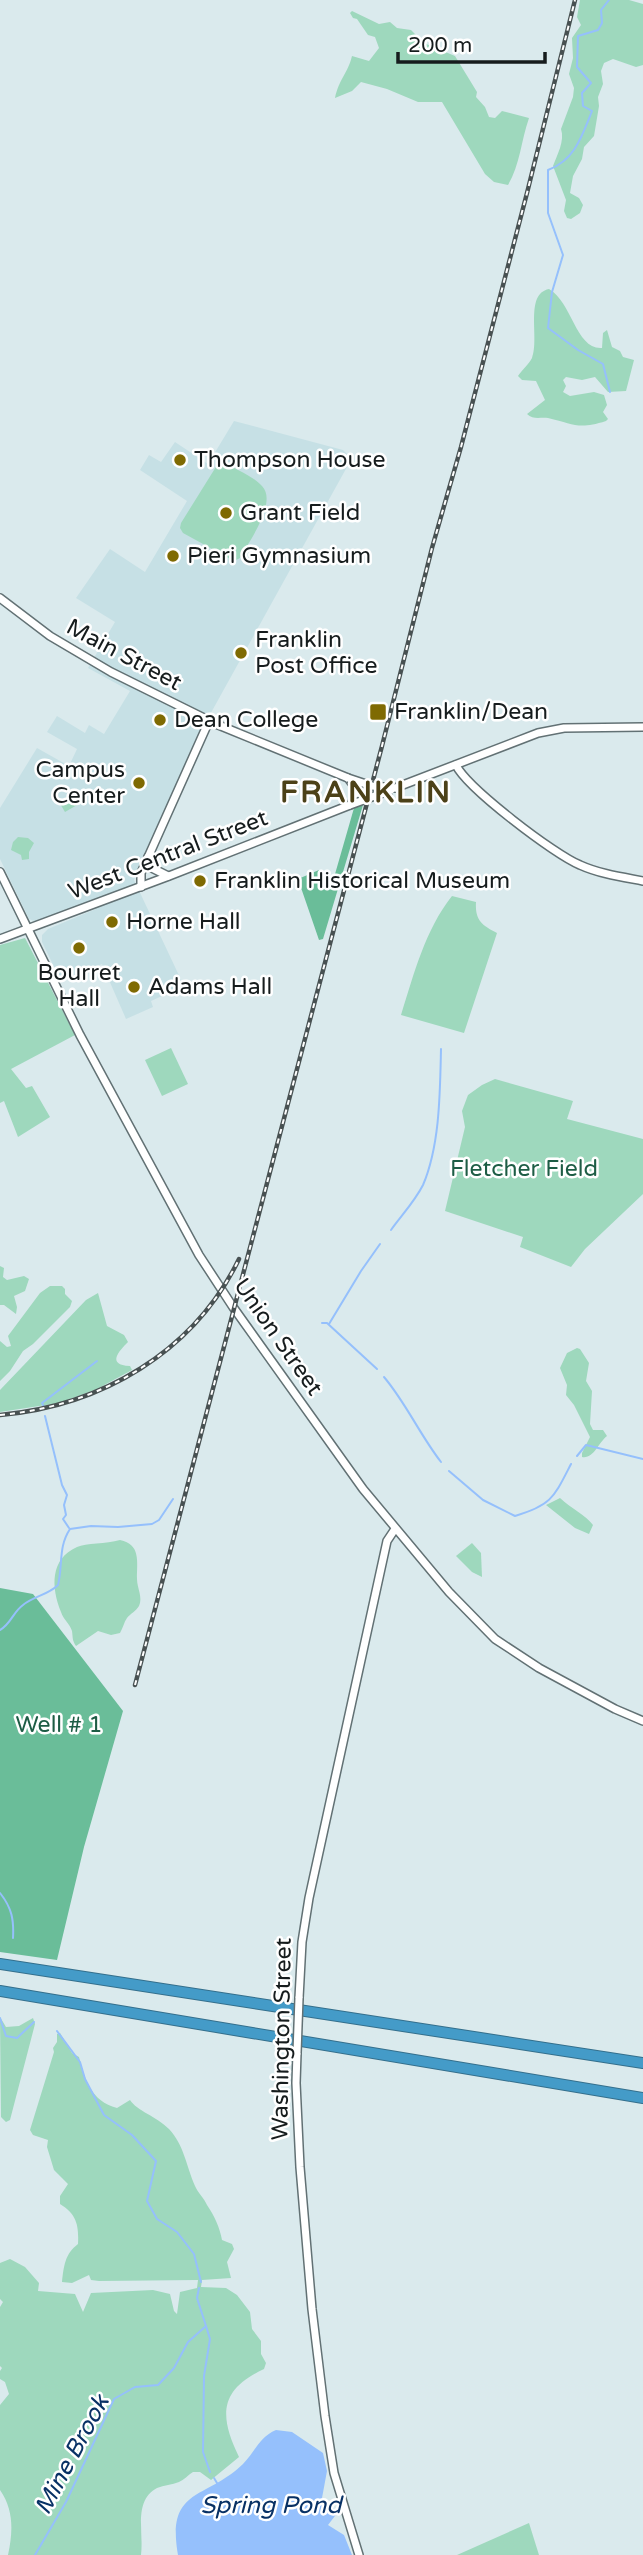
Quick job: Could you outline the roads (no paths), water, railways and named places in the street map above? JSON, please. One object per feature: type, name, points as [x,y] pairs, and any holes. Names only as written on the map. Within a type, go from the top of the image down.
[{"type":"highway","points":[[0,1964],[643,2063]]},
{"type":"highway","points":[[0,1991],[643,2098]]},
{"type":"main road","name":"Main Street","points":[[0,598],[81,656],[209,721],[348,778],[372,786],[395,788]]},
{"type":"main road","points":[[141,887],[140,876],[148,856],[209,721]]},
{"type":"main road","name":"West Central Street","points":[[0,939],[141,887],[522,738],[551,730],[643,727]]},
{"type":"main road","points":[[456,765],[469,783],[554,851],[589,869],[643,881]]},
{"type":"main road","points":[[348,778],[358,790],[350,805]]},
{"type":"main road","points":[[148,856],[152,868],[169,876]]},
{"type":"main road","name":"Union Street","points":[[0,872],[80,1035],[205,1265],[347,1468],[464,1610],[502,1645],[615,1709],[643,1721]]},
{"type":"main road","name":"Washington Street","points":[[359,2555],[334,2473],[325,2416],[312,2309],[300,2167],[297,2053],[302,1942],[309,1898],[387,1541],[395,1529]]},
{"type":"water","name":"Spring Pond","points":[[276,2430],[292,2432],[323,2453],[327,2471],[322,2498],[338,2512],[328,2525],[344,2535],[352,2555],[178,2555],[176,2533],[178,2517],[184,2506],[243,2464],[261,2441]]},
{"type":"waterway","points":[[609,0],[601,10],[602,23],[598,30],[578,36],[577,67],[591,83],[582,93],[583,106],[592,111],[571,154],[548,170],[548,213],[563,255],[552,292],[548,328],[603,364],[610,392]]},
{"type":"waterway","points":[[391,1230],[420,1191],[429,1169],[438,1118],[441,1049]]},
{"type":"waterway","points":[[329,1324],[380,1244]]},
{"type":"waterway","points":[[322,1323],[327,1323],[377,1369]]},
{"type":"waterway","points":[[44,1407],[42,1403],[97,1361]]},
{"type":"waterway","points":[[384,1377],[441,1462]]},
{"type":"waterway","points":[[45,1416],[62,1485],[67,1495],[64,1505],[66,1515],[63,1519],[69,1528]]},
{"type":"waterway","points":[[577,1456],[586,1445],[643,1459]]},
{"type":"waterway","points":[[449,1471],[483,1500],[515,1516],[537,1508],[550,1498],[571,1464]]},
{"type":"waterway","points":[[0,1630],[23,1605],[58,1585],[62,1549],[70,1529],[152,1524],[159,1520],[173,1499]]},
{"type":"waterway","name":"Mine Brook","points":[[0,1893],[11,1914],[13,1938]]},
{"type":"waterway","name":"Mine Brook","points":[[0,2018],[6,2036],[17,2038],[34,2022]]},
{"type":"waterway","name":"Mine Brook","points":[[57,2031],[80,2062],[85,2079],[104,2115],[132,2135],[156,2161],[147,2201],[157,2219],[177,2232],[194,2254],[201,2282]]},
{"type":"waterway","name":"Mine Brook","points":[[35,2555],[66,2502],[114,2399],[135,2387],[158,2385],[174,2368],[188,2342],[206,2326],[197,2298],[199,2288]]},
{"type":"waterway","points":[[206,2326],[210,2339],[204,2376],[203,2452],[210,2472]]},
{"type":"waterway","points":[[214,2478],[217,2483]]},
{"type":"railway","points":[[135,1685],[432,548],[461,447],[575,0]]},
{"type":"railway","points":[[0,1415],[37,1410],[74,1400],[108,1386],[140,1368],[170,1347],[197,1321],[220,1292],[239,1259]]},
{"type":"place","name":"Thompson House","points":[[180,460]]},
{"type":"place","name":"Grant Field","points":[[226,513]]},
{"type":"place","name":"Pieri Gymnasium","points":[[173,556]]},
{"type":"place","name":"Franklin Post Office","points":[[241,653]]},
{"type":"place","name":"Franklin/Dean","points":[[378,712]]},
{"type":"place","name":"Dean College","points":[[160,720]]},
{"type":"place","name":"Campus Center","points":[[139,783]]},
{"type":"place","name":"Franklin Historical Museum","points":[[200,881]]},
{"type":"place","name":"Horne Hall","points":[[112,922]]},
{"type":"place","name":"Bourret Hall","points":[[79,948]]},
{"type":"place","name":"Adams Hall","points":[[134,987]]},
{"type":"district","name":"FRANKLIN","points":[[366,792]]},
{"type":"park label","name":"Fletcher Field","points":[[524,1169]]},
{"type":"park label","name":"Well # 1","points":[[59,1725]]}]
